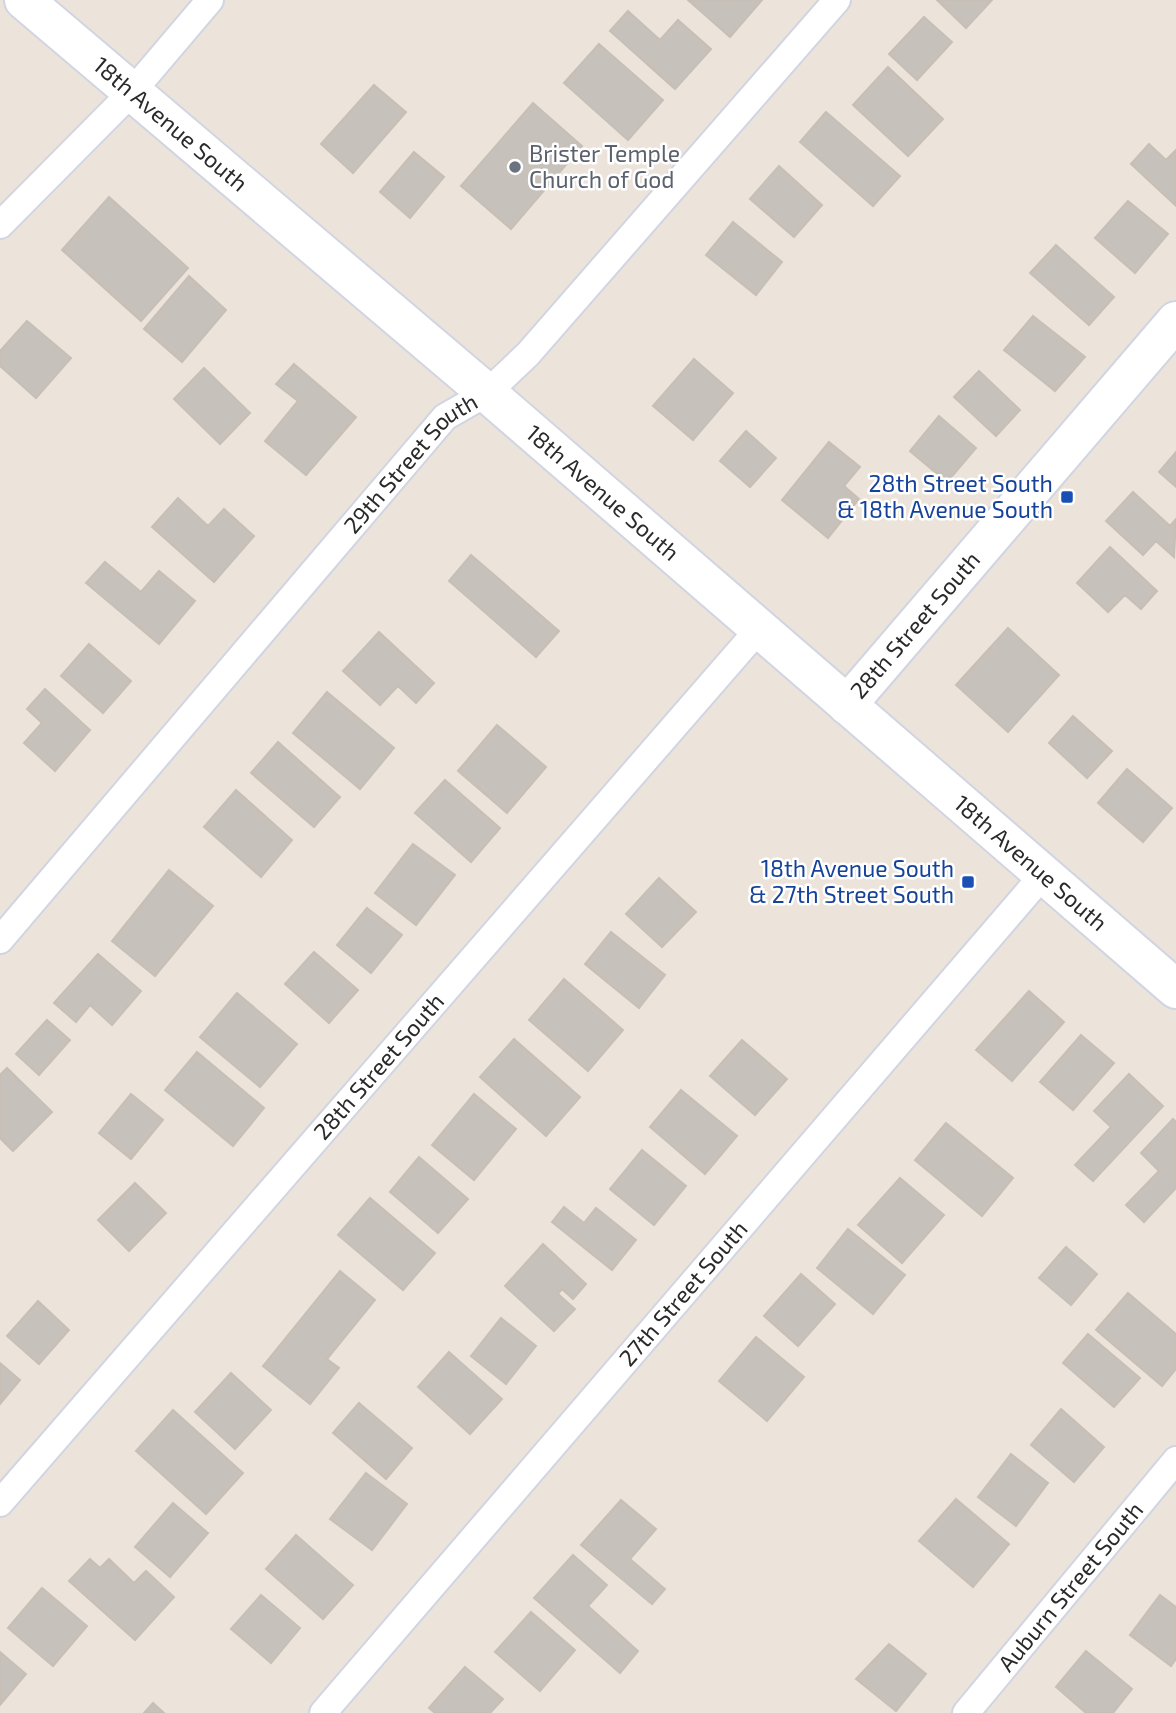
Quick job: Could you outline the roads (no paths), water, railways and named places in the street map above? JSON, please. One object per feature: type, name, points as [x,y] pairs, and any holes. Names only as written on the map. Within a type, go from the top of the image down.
[{"type":"street","name":"18th Avenue South","points":[[24,0],[487,393],[1176,989]]},
{"type":"street","points":[[0,225],[132,92],[210,0]]},
{"type":"street","name":"29th Street South","points":[[0,940],[445,417],[487,393],[528,354],[837,0]]},
{"type":"street","name":"28th Street South","points":[[847,705],[1176,321]]},
{"type":"street","name":"28th Street South","points":[[0,1503],[758,630]]},
{"type":"street","name":"27th Street South","points":[[323,1713],[1043,875]]},
{"type":"street","name":"Auburn Street South","points":[[966,1713],[1176,1460]]},
{"type":"place","name":"Brister Temple Church of God","points":[[515,167]]},
{"type":"place","name":"28th Street South & 18th Avenue South","points":[[1067,497]]},
{"type":"place","name":"18th Avenue South & 27th Street South","points":[[968,882]]}]
